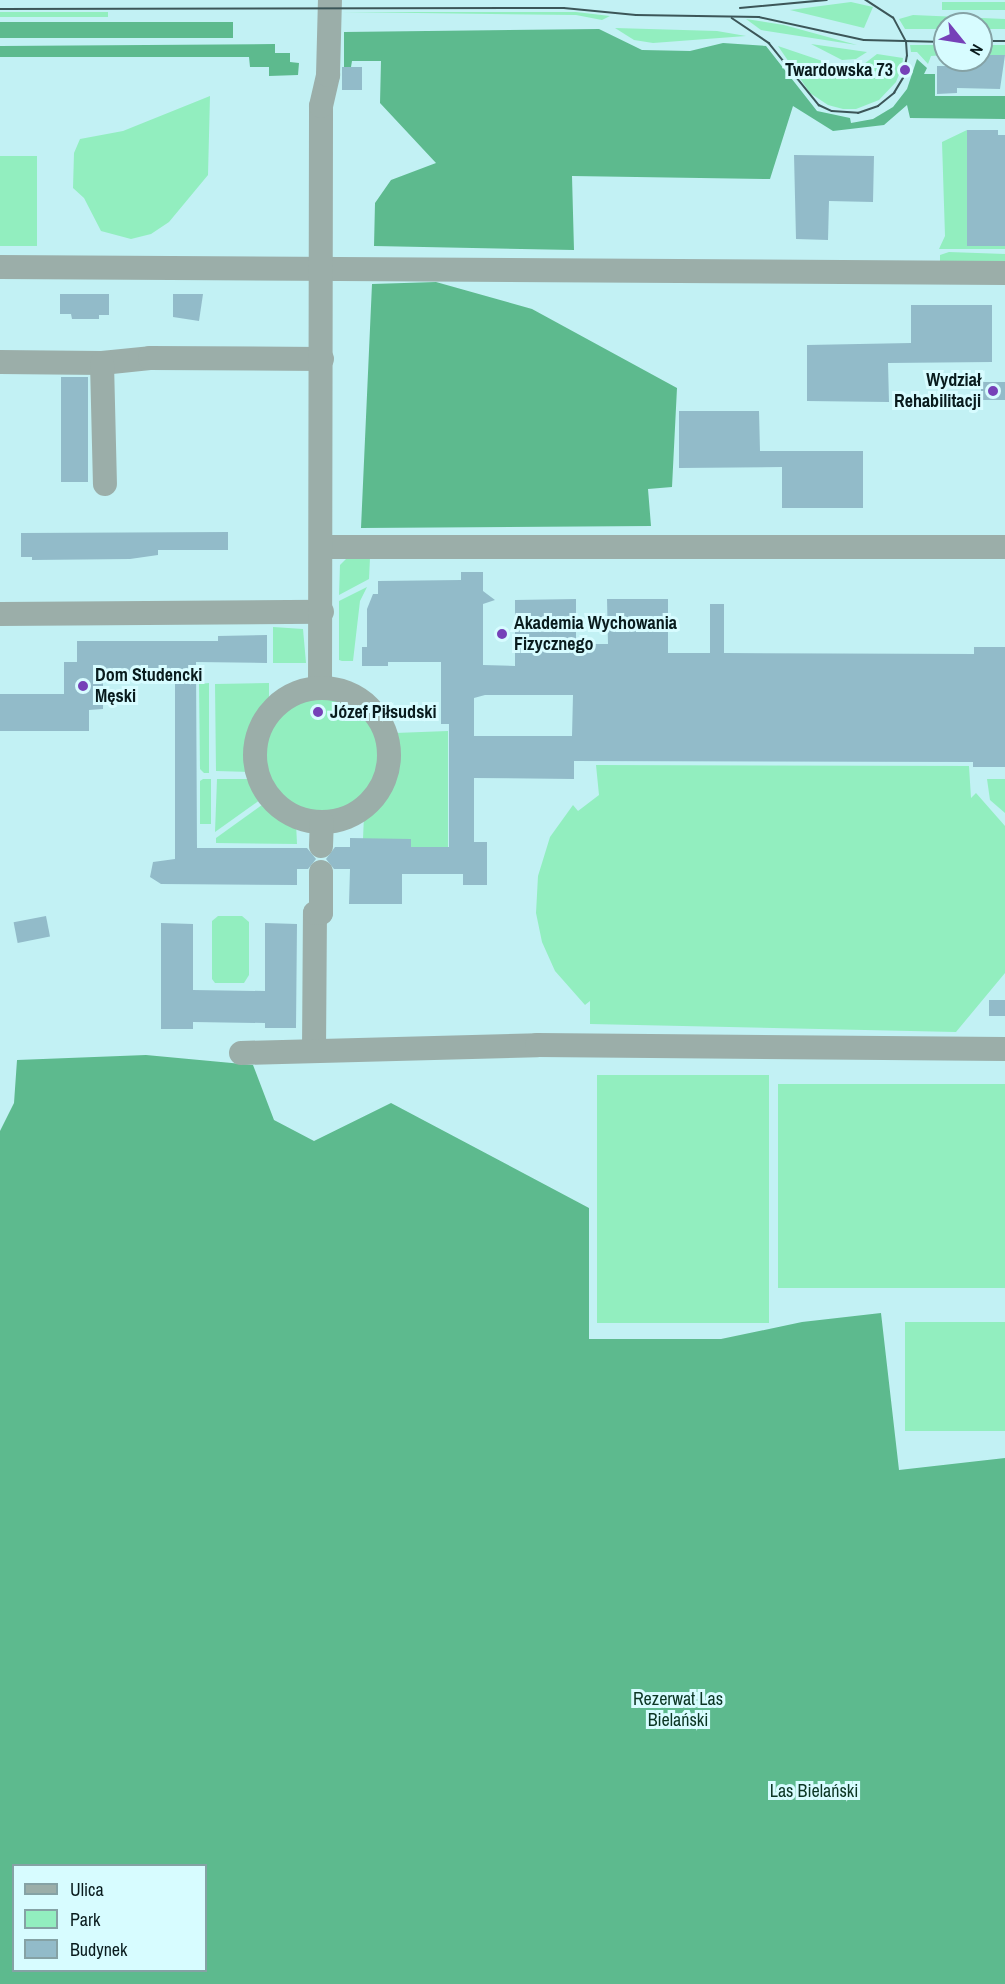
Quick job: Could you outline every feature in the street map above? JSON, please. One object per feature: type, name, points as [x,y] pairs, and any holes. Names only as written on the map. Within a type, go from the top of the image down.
[{"type":"street","points":[[320,688],[322,359],[315,268],[321,106],[328,75],[330,0]]},
{"type":"street","points":[[0,267],[315,268],[750,274],[1005,273]]},
{"type":"street","points":[[0,362],[102,363],[150,358],[322,359]]},
{"type":"street","points":[[102,363],[105,484]]},
{"type":"street","points":[[321,547],[1005,547]]},
{"type":"street","points":[[0,614],[322,612]]},
{"type":"street","points":[[320,688],[345,691],[365,703],[381,721],[389,743],[389,767],[380,790],[364,808],[343,819],[322,822],[299,818],[281,808],[267,793],[255,754],[258,734],[273,710],[301,691],[320,688]]},
{"type":"street","points":[[321,846],[322,822]]},
{"type":"street","points":[[314,1051],[315,913],[321,913],[321,872]]},
{"type":"street","points":[[241,1053],[537,1045],[1005,1049]]},
{"type":"green space","points":[[851,2],[873,7],[864,28],[790,10]]},
{"type":"green space","points":[[942,2],[1005,2],[1005,10],[942,10]]},
{"type":"green space","points":[[0,12],[108,12],[108,17],[0,17]]},
{"type":"green space","points":[[342,12],[576,12],[610,16],[602,20],[576,15]]},
{"type":"green space","points":[[913,15],[933,16],[933,29],[905,29],[899,19]]},
{"type":"green space","points":[[993,18],[1005,19],[1005,29],[993,29]]},
{"type":"green space","points":[[746,19],[784,25],[857,45],[761,30]]},
{"type":"green space","points":[[0,22],[233,22],[233,38],[0,38]]},
{"type":"green space","points":[[615,28],[717,31],[746,36],[653,43],[634,40]]},
{"type":"green space","points":[[599,29],[642,50],[690,51],[723,43],[766,46],[817,111],[850,118],[851,123],[873,119],[893,107],[907,89],[917,59],[927,68],[924,74],[935,74],[935,96],[1005,96],[1005,119],[910,118],[907,105],[884,125],[833,131],[793,106],[770,179],[572,176],[574,250],[374,246],[375,203],[391,180],[436,163],[380,103],[381,61],[352,61],[351,67],[344,67],[344,32]]},
{"type":"green space","points":[[275,44],[275,53],[290,53],[290,62],[299,63],[298,75],[269,76],[269,67],[250,67],[249,57],[0,57],[0,46]]},
{"type":"green space","points":[[811,44],[867,52],[856,59],[842,60]]},
{"type":"green space","points":[[910,45],[933,45],[933,56],[928,64],[917,52],[911,52]]},
{"type":"green space","points":[[993,45],[1005,45],[1005,55],[993,55]]},
{"type":"green space","points":[[778,46],[840,67],[864,64],[877,54],[903,58],[902,67],[896,82],[879,100],[856,109],[843,109],[828,105],[810,93]]},
{"type":"green space","points":[[210,96],[208,175],[169,222],[151,234],[131,239],[101,231],[84,198],[73,188],[74,153],[80,139],[123,131]]},
{"type":"green space","points":[[967,130],[967,246],[1005,246],[1005,249],[939,249],[945,236],[942,142]]},
{"type":"green space","points":[[0,156],[37,156],[37,246],[0,246]]},
{"type":"green space","points":[[949,252],[1005,254],[1005,264],[940,264],[940,255]]},
{"type":"green space","points":[[436,282],[532,309],[677,388],[672,487],[648,489],[651,526],[361,528],[372,284]]},
{"type":"green space","points":[[347,558],[370,558],[369,579],[339,595],[340,565]]},
{"type":"green space","points":[[367,587],[360,601],[353,661],[339,660],[339,601]]},
{"type":"green space","points":[[273,627],[303,629],[306,663],[273,663]]},
{"type":"green space","points":[[209,683],[209,773],[204,773],[200,769],[199,684]]},
{"type":"green space","points":[[269,683],[269,704],[251,739],[251,772],[216,771],[215,684]]},
{"type":"green space","points":[[323,697],[346,702],[365,714],[377,733],[382,756],[377,779],[365,798],[346,810],[323,815],[300,810],[281,798],[269,779],[264,756],[269,733],[281,714],[300,702]]},
{"type":"green space","points":[[448,731],[448,848],[410,848],[363,839],[364,815],[386,792],[393,775],[398,758],[395,733]]},
{"type":"green space","points":[[596,765],[969,766],[971,798],[976,793],[1005,826],[1005,973],[956,1032],[590,1024],[590,1001],[585,1005],[555,971],[542,942],[536,913],[538,876],[550,837],[573,805],[578,811],[599,795]]},
{"type":"green space","points":[[211,779],[211,824],[200,824],[200,781]]},
{"type":"green space","points":[[217,779],[252,779],[264,797],[215,832]]},
{"type":"green space","points":[[987,779],[1005,779],[1005,813],[990,800]]},
{"type":"green space","points":[[266,802],[296,823],[297,844],[216,843],[216,838]]},
{"type":"green space","points":[[218,916],[242,916],[249,922],[249,975],[244,983],[215,983],[212,979],[212,921]]},
{"type":"green space","name":"Rezerwat Las Bielański","points":[[146,1055],[253,1065],[274,1120],[314,1141],[391,1103],[589,1208],[589,1339],[721,1339],[802,1322],[881,1313],[899,1470],[1005,1458],[1005,1984],[0,1984],[0,1131],[14,1103],[17,1060]]},
{"type":"green space","points":[[597,1075],[769,1075],[769,1323],[597,1323]]},
{"type":"green space","points":[[778,1084],[1005,1084],[1005,1288],[778,1288]]},
{"type":"green space","points":[[905,1322],[1005,1322],[1005,1431],[905,1431]]},
{"type":"building","points":[[993,55],[1005,55],[1000,89],[957,88],[957,93],[937,94],[937,72],[993,72]]},
{"type":"building","points":[[342,67],[362,67],[362,90],[342,90]]},
{"type":"building","points":[[967,130],[998,130],[998,135],[1005,135],[1005,246],[967,246]]},
{"type":"building","points":[[794,155],[874,156],[873,202],[829,201],[828,240],[796,239]]},
{"type":"building","points":[[60,294],[109,294],[109,315],[99,315],[99,319],[72,319],[71,314],[60,314]]},
{"type":"building","points":[[173,294],[203,294],[199,321],[173,317]]},
{"type":"building","points":[[911,305],[992,305],[992,362],[888,363],[889,402],[807,401],[807,345],[911,343]]},
{"type":"building","points":[[61,377],[88,377],[88,482],[61,482]]},
{"type":"building","name":"Wydział Rehabilitacji","points":[[981,382],[1005,382],[1005,400],[981,400]]},
{"type":"building","points":[[679,411],[759,411],[760,451],[863,451],[863,508],[782,508],[782,467],[679,468]]},
{"type":"building","points":[[228,532],[228,550],[158,550],[158,555],[130,559],[32,560],[32,557],[21,557],[21,533]]},
{"type":"building","points":[[461,572],[483,572],[483,591],[495,600],[483,604],[483,665],[515,666],[515,600],[576,599],[576,644],[608,644],[607,599],[668,599],[668,653],[710,653],[710,604],[724,604],[724,653],[974,654],[974,647],[1005,647],[1005,767],[973,767],[973,762],[574,761],[574,779],[474,778],[474,842],[487,842],[487,885],[463,885],[463,874],[402,874],[402,904],[349,904],[350,869],[334,869],[326,859],[335,847],[350,847],[350,838],[411,839],[411,847],[449,847],[449,724],[441,724],[441,662],[388,662],[388,666],[362,666],[362,647],[367,647],[367,609],[373,594],[378,594],[378,581],[461,580]],"holes":[[[485,695],[573,695],[572,736],[474,736],[474,698]]]},
{"type":"building","points":[[267,635],[267,663],[196,662],[197,848],[307,848],[316,859],[308,869],[297,869],[297,885],[161,884],[150,877],[153,862],[175,859],[175,678],[103,678],[103,709],[89,710],[89,731],[0,731],[0,694],[64,694],[64,662],[77,662],[77,641],[218,641],[218,636]]},
{"type":"building","points":[[46,916],[50,937],[18,943],[14,922]]},
{"type":"building","points":[[161,923],[193,924],[193,990],[265,991],[265,923],[297,924],[296,1028],[265,1028],[265,1023],[193,1022],[193,1029],[161,1029]]},
{"type":"building","points":[[989,1000],[1005,1000],[1005,1016],[989,1016]]},
{"type":"tram line","points":[[740,8],[827,0]]},
{"type":"tram line","points":[[732,18],[769,43],[819,105],[832,111],[858,113],[878,106],[894,93],[903,78],[907,56],[906,42],[893,18],[865,0]]},
{"type":"tram line","points":[[0,9],[564,8],[636,15],[759,17],[864,40],[933,42]]},
{"type":"tram line","points":[[993,41],[1005,41]]},
{"type":"place","name":"Twardowska 73","points":[[905,70]]},
{"type":"place","name":"Wydział Rehabilitacji","points":[[993,391]]},
{"type":"place","name":"Akademia Wychowania Fizycznego","points":[[502,634]]},
{"type":"place","name":"Dom Studencki Męski","points":[[83,686]]},
{"type":"place","name":"Józef Piłsudski","points":[[318,712]]},
{"type":"park label","name":"Las Bielański","points":[[814,1791]]}]
